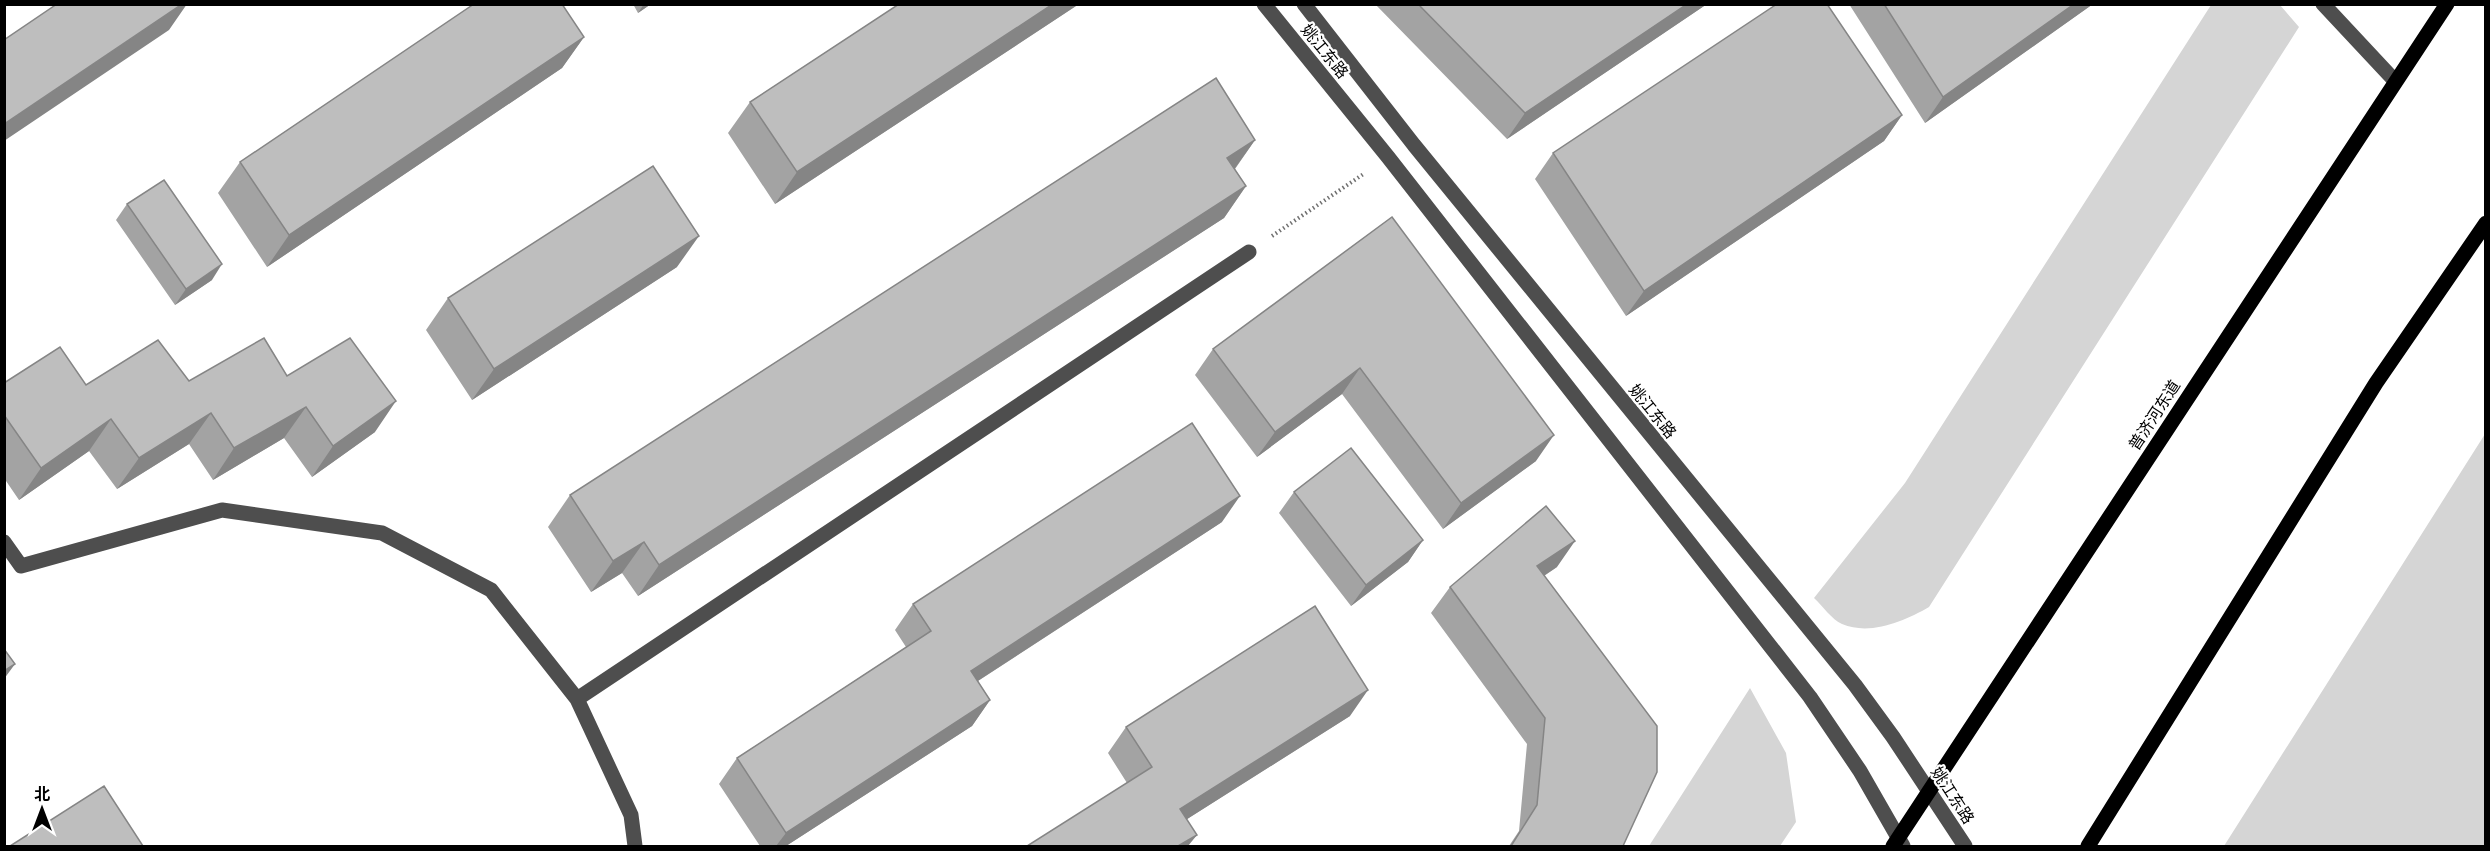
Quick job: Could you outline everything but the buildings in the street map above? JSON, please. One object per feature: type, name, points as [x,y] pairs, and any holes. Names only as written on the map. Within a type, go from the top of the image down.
[{"type":"main road","name":"普济河东道","points":[[1898,844],[1929,791],[2447,4]]},
{"type":"main road","points":[[2088,846],[2376,383],[2486,223]]},
{"type":"street","name":"姚江东路","points":[[1264,4],[1388,157],[1810,697],[1860,771],[1898,844]]},
{"type":"street","name":"姚江东路","points":[[1304,4],[1414,145],[1855,685],[1965,846]]},
{"type":"street","points":[[2323,4],[2395,81]]},
{"type":"street","points":[[577,699],[1249,252]]},
{"type":"street","points":[[4,542],[21,566],[222,510],[381,533],[491,590],[577,699],[631,815],[635,846]]},
{"type":"path","points":[[1249,252],[1388,157]]},
{"type":"shaded area","points":[[2211,5],[2280,5],[2299,27],[1929,607],[1898,622],[1876,628],[1853,627],[1838,622],[1814,598],[1905,483]]},
{"type":"shaded area","points":[[2485,434],[2485,846],[2224,846]]},
{"type":"shaded area","points":[[1750,688],[1786,753],[1796,822],[1780,846],[1649,846]]}]
